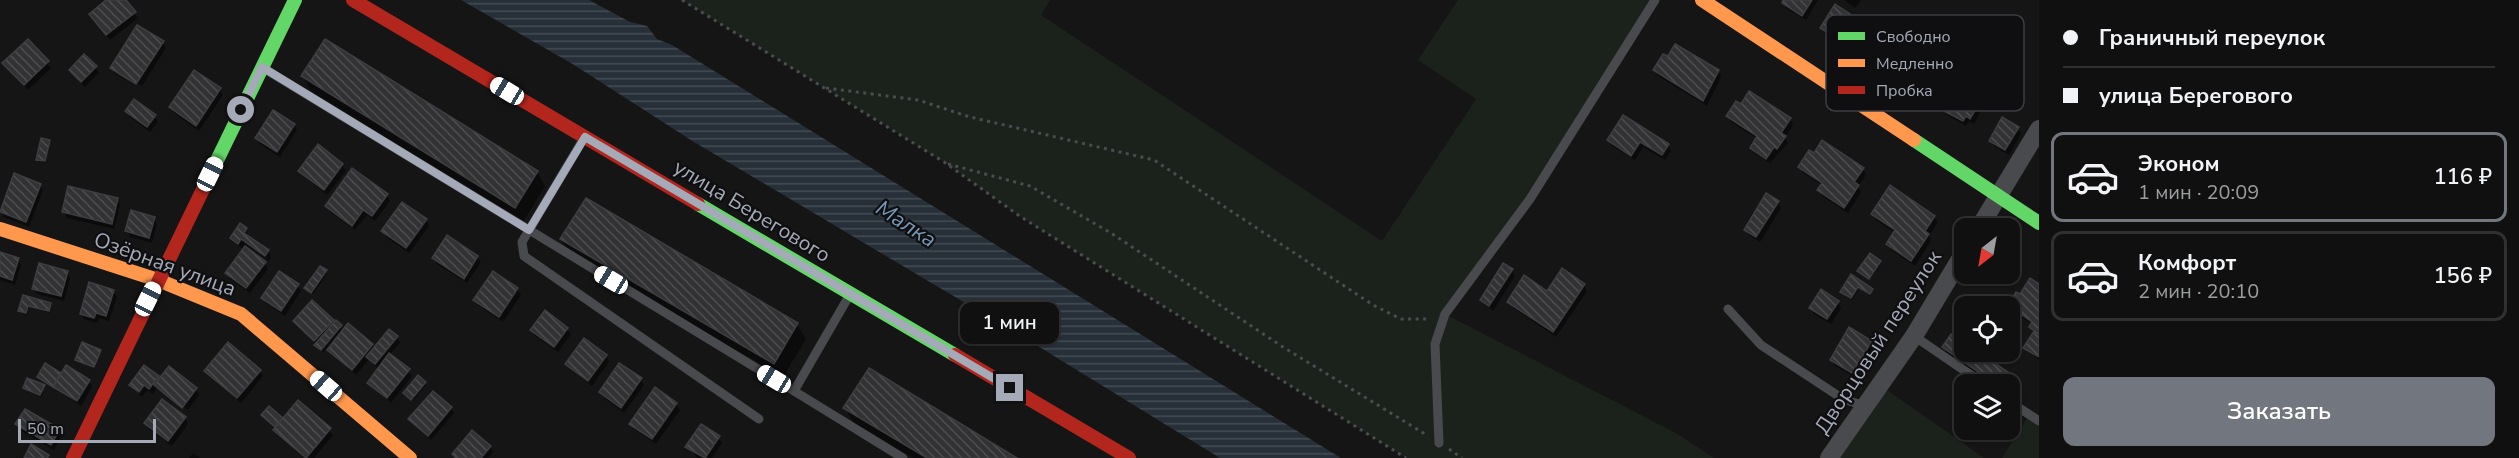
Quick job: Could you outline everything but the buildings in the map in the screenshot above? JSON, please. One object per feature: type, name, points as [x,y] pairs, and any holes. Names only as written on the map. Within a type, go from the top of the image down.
[{"type":"street","points":[[73,458],[295,0]]},
{"type":"street","name":"улица Берегового","points":[[353,0],[1129,458]]},
{"type":"street","points":[[1702,0],[1826,82]]},
{"type":"street","points":[[1870,111],[2039,223]]},
{"type":"street","points":[[1985,218],[2039,129]]},
{"type":"street","name":"Озёрная улица","points":[[0,229],[158,280],[241,314],[410,458]]},
{"type":"street","name":"Дворцовый переулок","points":[[1829,458],[1914,336],[1954,269]]},
{"type":"lane","points":[[1439,443],[1435,344],[1445,314],[1530,199],[1655,0]]},
{"type":"lane","points":[[262,67],[903,458]]},
{"type":"lane","points":[[585,137],[522,242],[524,256],[759,419]]},
{"type":"lane","points":[[794,391],[851,294]]},
{"type":"lane","points":[[1728,309],[1761,345],[1844,399],[1865,406]]},
{"type":"lane","points":[[1914,336],[1969,374]]},
{"type":"lane","points":[[2020,409],[2039,421]]},
{"type":"path","points":[[682,0],[944,162],[1021,217],[1406,458]]},
{"type":"path","points":[[824,88],[918,100],[970,117],[1154,160],[1373,305],[1401,319],[1423,321],[1445,314]]},
{"type":"path","points":[[944,162],[1030,186],[1111,233],[1283,347],[1462,458]]},
{"type":"shaded area","points":[[682,0],[1050,0],[1041,15],[1382,241],[1476,99],[1418,60],[1458,0],[1655,0],[1530,199],[1445,314],[1676,433],[1714,458],[1406,458],[1021,217],[944,162]]},
{"type":"shaded area","points":[[1880,385],[1954,437],[1954,440],[1958,440],[1984,458],[1829,458]]},
{"type":"shaded area","points":[[2029,415],[2039,421],[2039,458],[2002,458],[2013,440],[2020,440],[2020,429]]},
{"type":"water","name":"Малка","points":[[461,0],[589,0],[630,22],[647,26],[657,39],[672,45],[1341,458],[1220,458],[1041,348],[694,142],[571,63]]},
{"type":"traffic: fast","points":[[207,181],[295,0]]},
{"type":"traffic: fast","points":[[1914,140],[2039,223]]},
{"type":"traffic: fast","points":[[698,204],[955,355]]},
{"type":"traffic: slow","points":[[1702,0],[1826,82]]},
{"type":"traffic: slow","points":[[1870,111],[1914,140]]},
{"type":"traffic: slow","points":[[0,229],[158,280],[241,314],[410,458]]},
{"type":"traffic: jam","points":[[353,0],[698,204]]},
{"type":"traffic: jam","points":[[73,458],[207,181]]},
{"type":"traffic: jam","points":[[955,355],[1129,458]]},
{"type":"route","points":[[241,110],[262,67],[529,230],[585,137],[1010,388]]}]
